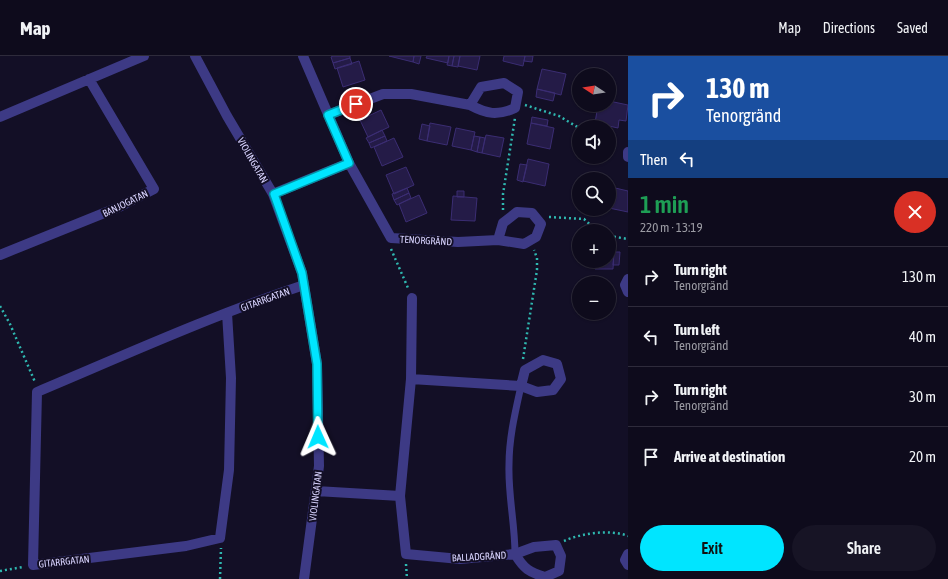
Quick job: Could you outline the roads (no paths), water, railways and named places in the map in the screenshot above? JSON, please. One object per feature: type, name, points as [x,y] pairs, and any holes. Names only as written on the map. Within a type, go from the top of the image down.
[{"type":"street","points":[[0,116],[144,56]]},
{"type":"street","name":"VIOLINGATAN","points":[[195,56],[227,116],[274,194],[302,273],[317,364],[319,466],[304,579]]},
{"type":"street","name":"TENORGRÄND","points":[[303,56],[349,163],[392,238],[458,242],[498,240],[524,244],[536,237],[541,224],[532,213],[517,212],[503,223],[498,240]]},
{"type":"street","name":"BANJOGATAN","points":[[0,255],[119,207],[154,189],[89,79]]},
{"type":"street","points":[[328,115],[383,94],[411,94],[470,106],[481,111],[501,114],[515,108],[518,92],[504,83],[481,87],[470,106]]},
{"type":"street","points":[[274,194],[349,163]]},
{"type":"street","points":[[628,279],[625,284],[628,292]]},
{"type":"street","name":"GITARRGATAN","points":[[227,313],[231,378],[229,463],[220,538],[186,546],[33,565],[37,392],[227,313],[259,300],[304,285]]},
{"type":"street","name":"BALLADGRÄND","points":[[412,298],[410,379],[400,496],[406,554],[460,559],[515,554],[534,547],[556,545],[561,556],[559,571],[546,577],[530,572],[522,566],[515,554]]},
{"type":"street","points":[[410,379],[521,386],[537,392],[553,390],[561,380],[557,364],[543,360],[525,370],[521,386]]},
{"type":"street","points":[[316,491],[400,496]]},
{"type":"street","points":[[628,554],[625,560],[628,565]]},
{"type":"lane","points":[[515,554],[515,536],[508,465],[511,430],[521,386]]}]
